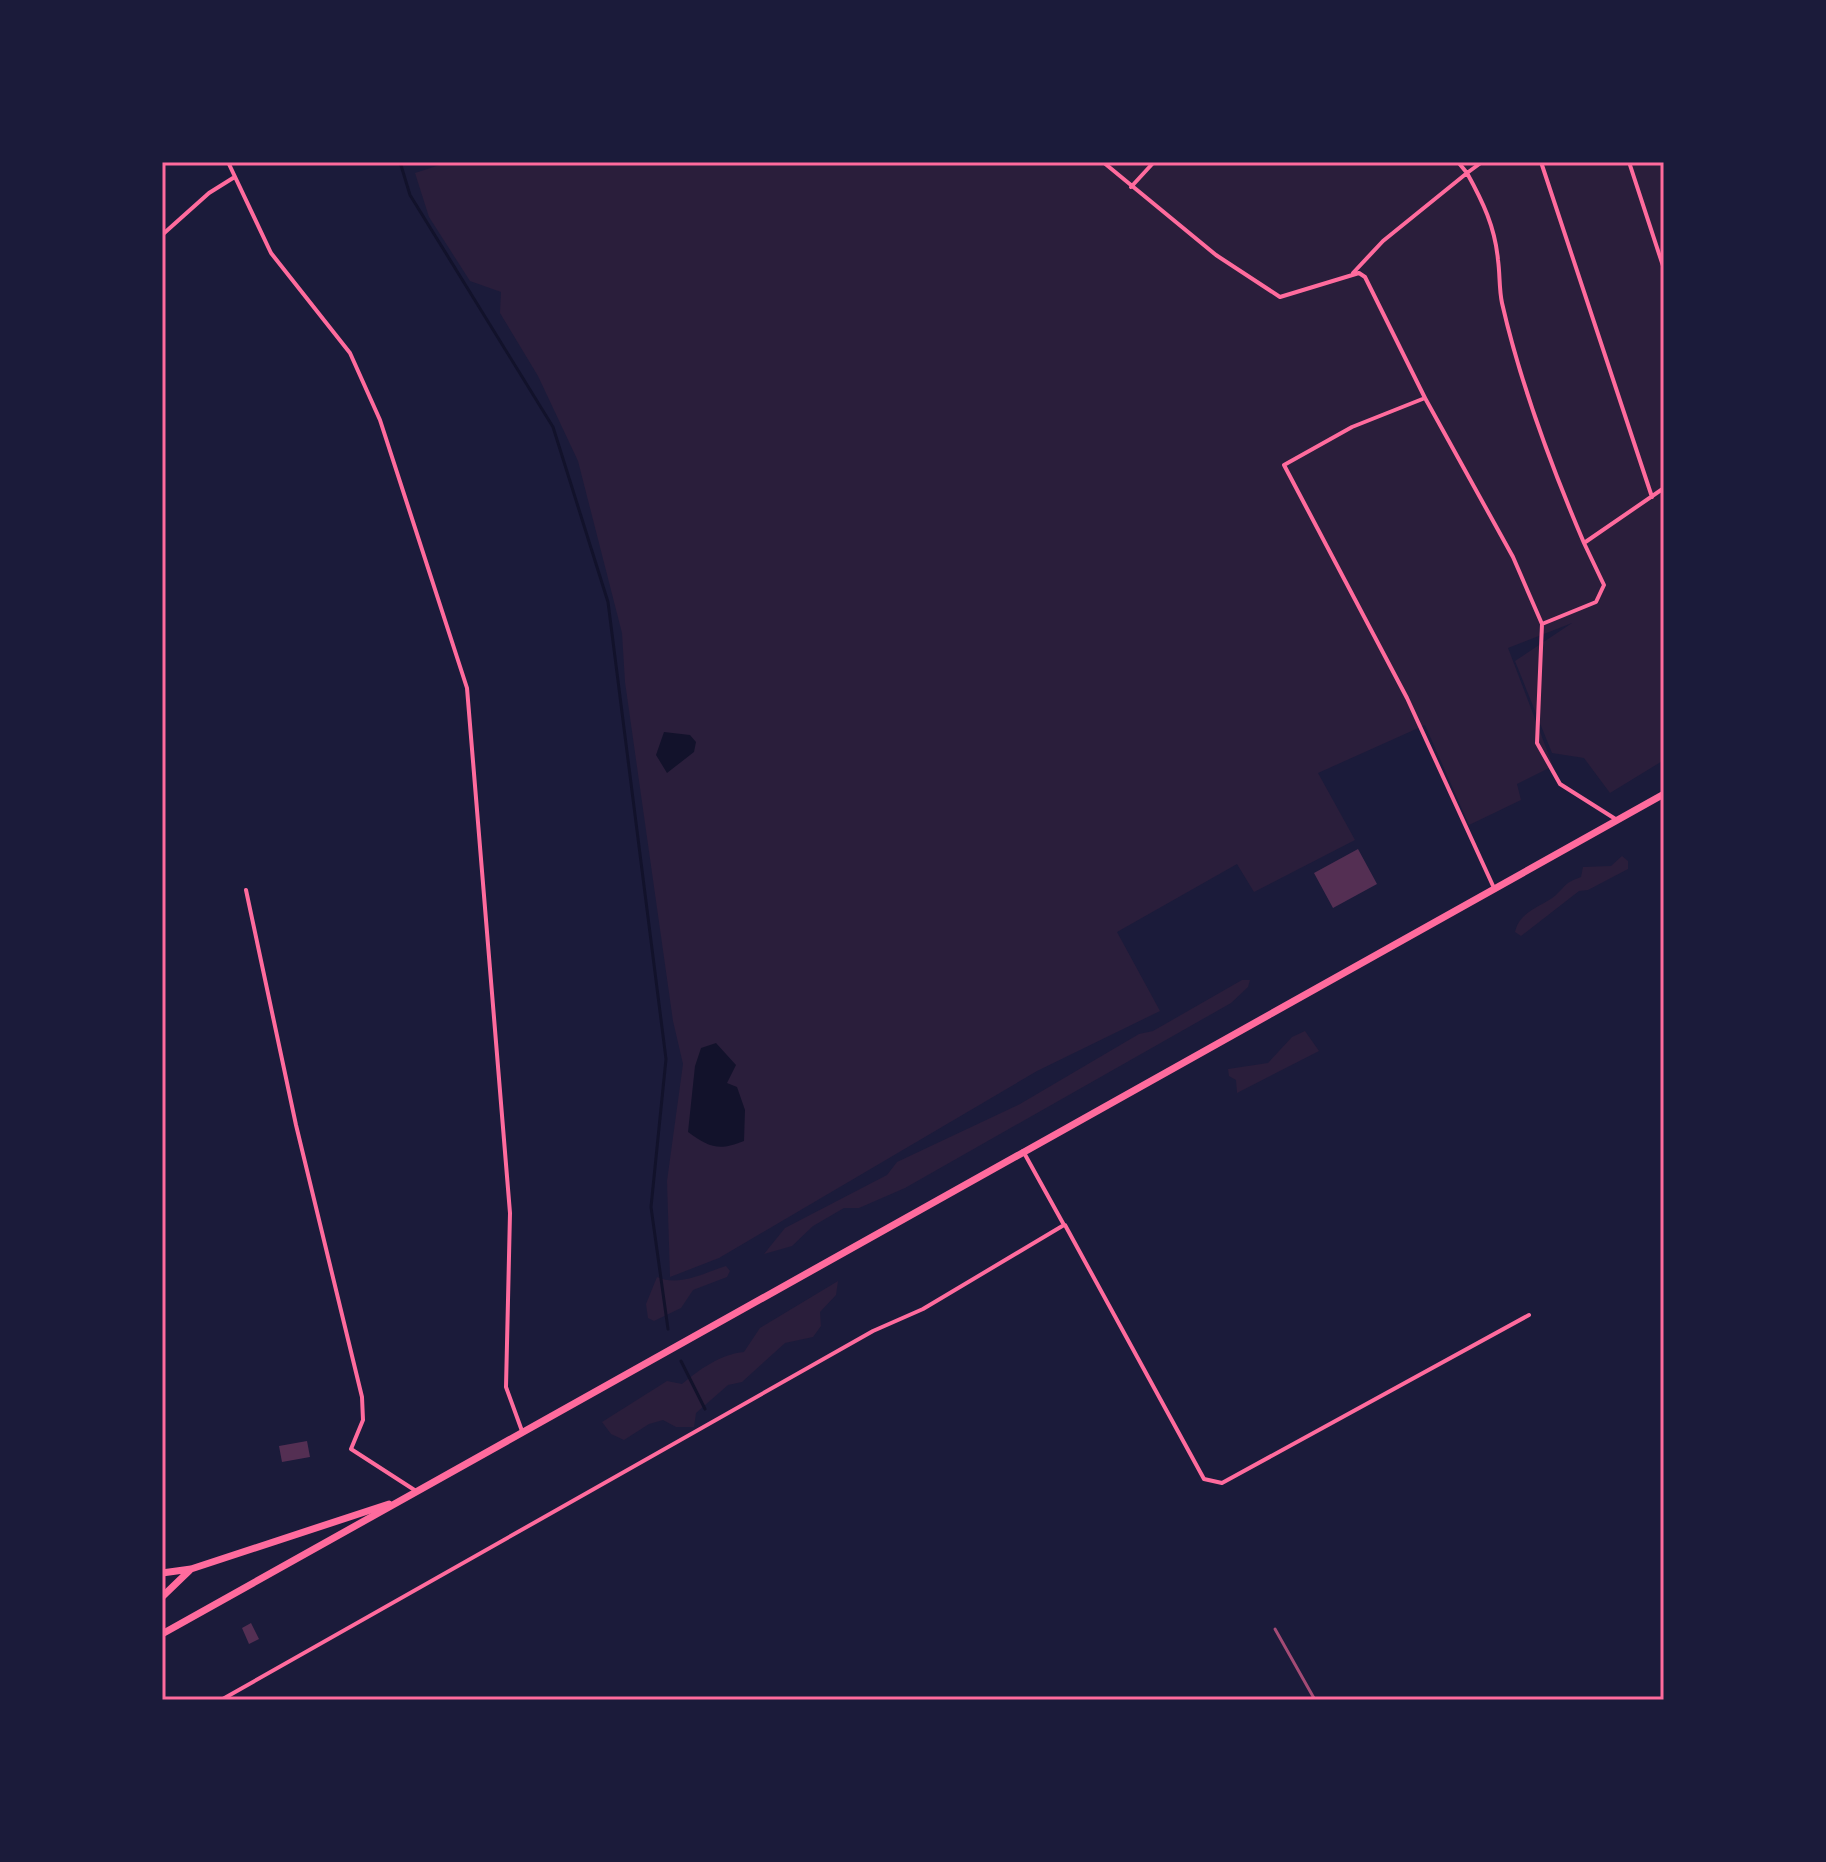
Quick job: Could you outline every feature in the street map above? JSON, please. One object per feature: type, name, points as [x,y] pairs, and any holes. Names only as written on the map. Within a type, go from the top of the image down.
[{"type":"main road","points":[[162,1634],[1664,794]]},
{"type":"main road","points":[[162,1573],[191,1569],[395,1503]]},
{"type":"main road","points":[[162,1597],[191,1569]]},
{"type":"street","points":[[228,162],[271,253],[350,353],[380,420],[467,688],[510,1213],[506,1387],[522,1431]]},
{"type":"street","points":[[1103,162],[1216,255],[1280,297],[1359,273],[1365,277],[1425,398],[1513,557],[1542,624],[1537,743],[1560,784],[1617,820]]},
{"type":"street","points":[[1131,187],[1154,162]]},
{"type":"street","points":[[1458,162],[1490,214],[1501,300],[1510,331],[1561,490],[1604,585],[1596,602],[1542,624]]},
{"type":"street","points":[[1351,275],[1383,241],[1482,162]]},
{"type":"street","points":[[1541,162],[1652,497]]},
{"type":"street","points":[[1629,162],[1664,269]]},
{"type":"street","points":[[162,235],[209,193],[233,178]]},
{"type":"street","points":[[1425,398],[1352,427],[1284,465],[1407,698],[1494,888]]},
{"type":"street","points":[[1584,543],[1664,488]]},
{"type":"street","points":[[246,890],[296,1125],[362,1397],[363,1420],[351,1449],[416,1491]]},
{"type":"street","points":[[1023,1151],[1204,1479],[1222,1483],[1529,1315]]},
{"type":"street","points":[[221,1700],[873,1331],[923,1309],[1064,1225]]},
{"type":"shaded area","points":[[449,162],[1664,162],[1664,760],[1610,793],[1584,758],[1552,753],[1515,661],[1572,623],[1508,648],[1553,766],[1517,784],[1521,800],[1469,825],[1425,725],[1318,773],[1355,840],[1254,892],[1237,864],[1117,932],[1160,1011],[1037,1071],[719,1258],[670,1277],[667,1181],[683,1064],[673,1021],[625,682],[622,633],[578,461],[538,376],[500,313],[501,292],[470,281],[429,217],[415,173]]},
{"type":"shaded area","points":[[664,732],[690,735],[696,742],[694,752],[667,773],[656,755]]},
{"type":"shaded area","points":[[1622,856],[1628,861],[1628,869],[1588,890],[1579,891],[1521,936],[1515,932],[1526,914],[1581,877],[1583,867],[1611,866]]},
{"type":"shaded area","points":[[1242,980],[1250,980],[1248,987],[1231,1003],[905,1188],[859,1208],[844,1208],[813,1226],[792,1246],[764,1254],[785,1228],[887,1175],[897,1162],[1020,1104],[1139,1034],[1153,1031]]},
{"type":"shaded area","points":[[1305,1031],[1319,1051],[1237,1093],[1236,1080],[1229,1076],[1228,1069],[1268,1063],[1292,1037]]},
{"type":"shaded area","points":[[716,1043],[736,1065],[727,1083],[737,1087],[745,1110],[744,1141],[721,1147],[709,1145],[688,1132],[695,1066],[701,1048]]},
{"type":"shaded area","points":[[726,1266],[730,1271],[727,1277],[693,1290],[681,1308],[654,1321],[648,1318],[646,1304],[657,1277],[683,1280]]},
{"type":"shaded area","points":[[838,1281],[836,1295],[820,1312],[821,1326],[813,1337],[785,1343],[742,1382],[728,1385],[696,1413],[694,1427],[676,1427],[663,1420],[649,1424],[624,1440],[611,1434],[602,1422],[667,1381],[682,1384],[719,1359],[744,1352],[760,1328]]},
{"type":"building","points":[[1358,849],[1377,884],[1333,908],[1314,873]]},
{"type":"building","points":[[307,1441],[310,1457],[282,1462],[279,1446]]},
{"type":"building","points":[[251,1623],[259,1639],[249,1644],[242,1628]]},
{"type":"waterway","points":[[400,162],[410,195],[553,427],[608,602],[666,1059],[651,1207],[668,1329]]},
{"type":"waterway","points":[[681,1361],[705,1409]]},
{"type":"railway","points":[[1275,1629],[1315,1700]]}]
